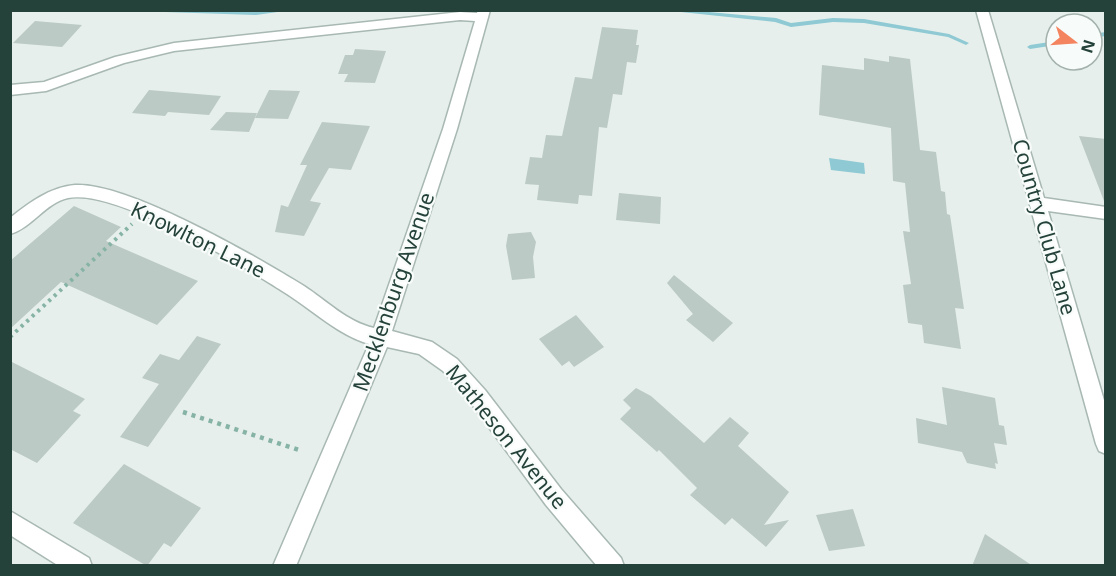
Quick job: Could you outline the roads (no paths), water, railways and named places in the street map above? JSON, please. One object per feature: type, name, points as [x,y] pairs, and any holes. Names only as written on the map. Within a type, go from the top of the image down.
[{"type":"street","name":"Country Club Lane","points":[[982,10],[1106,444]]},
{"type":"street","points":[[10,90],[46,86],[147,52],[212,41],[483,14]]},
{"type":"street","name":"Mecklenburg Avenue","points":[[284,566],[344,432],[381,336],[450,129],[483,14]]},
{"type":"street","name":"Knowlton Lane","points":[[10,228],[45,202],[77,191],[142,208],[273,277],[356,331],[381,336]]},
{"type":"street","points":[[1037,203],[1106,213]]},
{"type":"street","name":"Matheson Avenue","points":[[381,336],[422,345],[449,364],[472,389],[545,487],[613,566]]},
{"type":"street","points":[[10,522],[81,566]]},
{"type":"water","points":[[829,158],[864,163],[865,174],[831,170]]},
{"type":"waterway","points":[[165,10],[256,13],[290,10]]},
{"type":"waterway","points":[[664,10],[776,20],[791,25],[833,20],[864,21],[949,36],[966,43]]},
{"type":"waterway","points":[[1030,47],[1044,45]]}]
